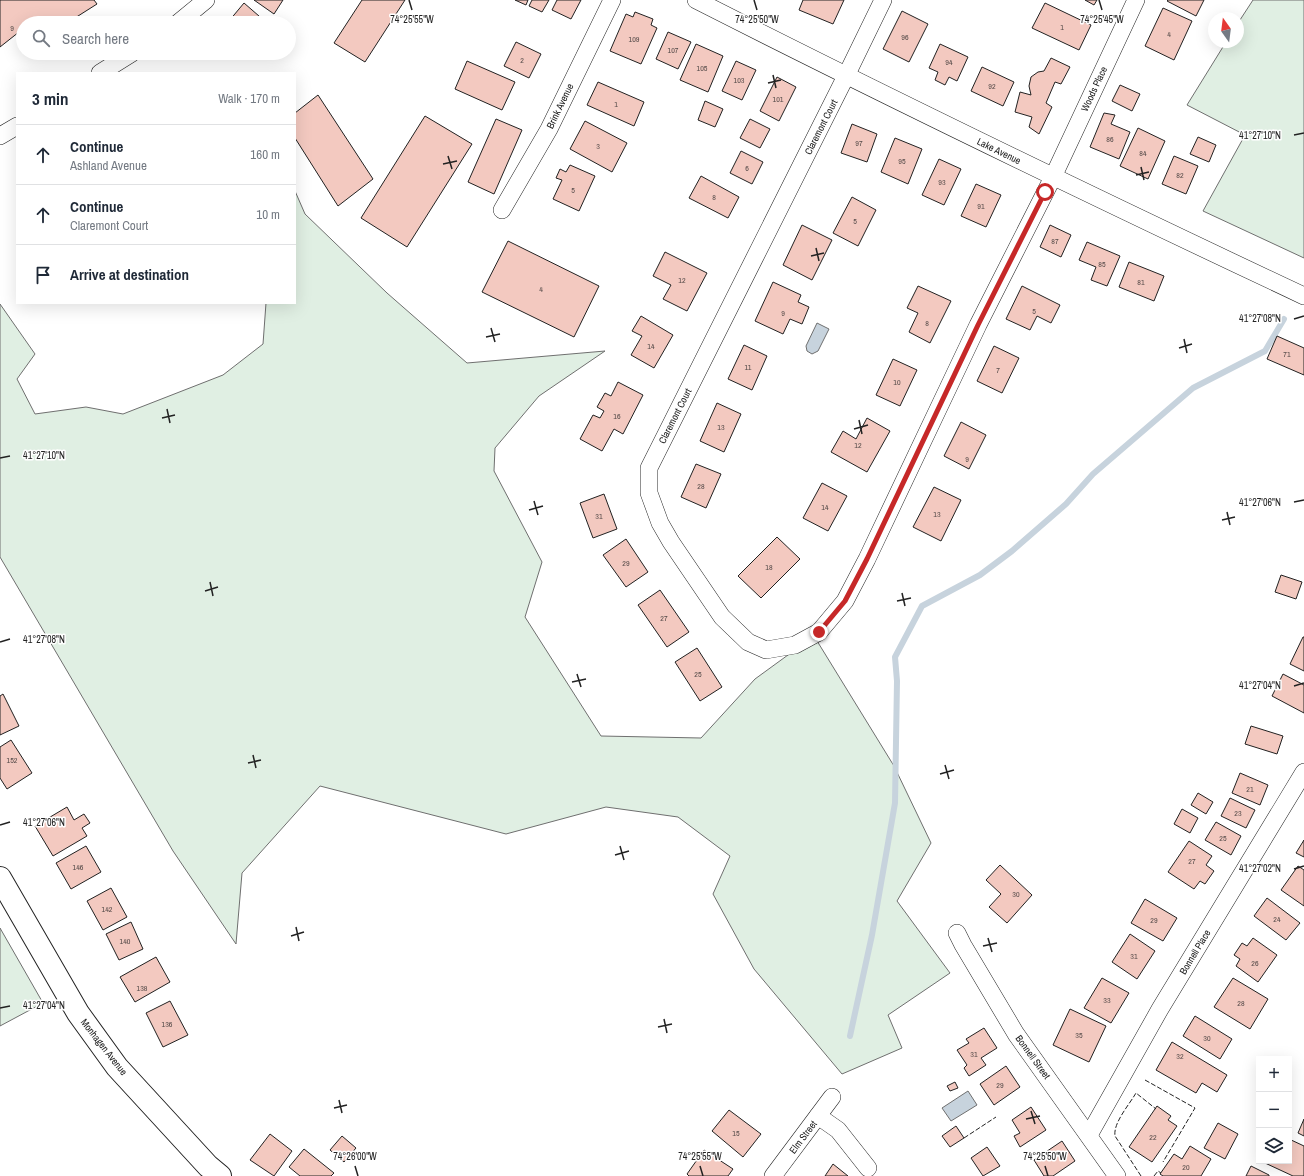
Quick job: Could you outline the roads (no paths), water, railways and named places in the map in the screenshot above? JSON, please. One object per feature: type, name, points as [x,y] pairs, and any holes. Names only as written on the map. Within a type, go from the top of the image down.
[{"type":"main road","name":"Monhagen Avenue","points":[[0,878],[78,1013],[117,1066],[208,1166],[220,1176]]},
{"type":"street","points":[[187,16],[206,0]]},
{"type":"street","name":"Brink Avenue","points":[[502,210],[549,129],[612,0]]},
{"type":"street","name":"Lake Avenue","points":[[696,0],[846,76],[1053,177],[1304,296]]},
{"type":"street","name":"Claremont Court","points":[[845,601],[819,632],[795,645],[766,650],[748,642],[722,617],[671,542],[660,522],[649,493],[649,468],[883,0]]},
{"type":"street","name":"Woods Place","points":[[845,601],[867,559],[978,325],[1053,177],[1136,0]]},
{"type":"street","points":[[102,72],[121,60]]},
{"type":"street","points":[[0,136],[16,127]]},
{"type":"street","name":"Bonnell Place","points":[[1088,1135],[1160,1009],[1304,772]]},
{"type":"street","name":"Bonnell Street","points":[[957,933],[962,945],[1016,1034],[1117,1176]]},
{"type":"street","name":"Elm Street","points":[[773,1176],[832,1097]]},
{"type":"street","points":[[818,1116],[838,1130],[868,1168]]},
{"type":"waterway","points":[[850,1036],[872,935],[895,803],[897,681],[895,657],[922,606],[980,575],[1012,551],[1066,504],[1093,474],[1193,388],[1265,351],[1284,319]]}]
